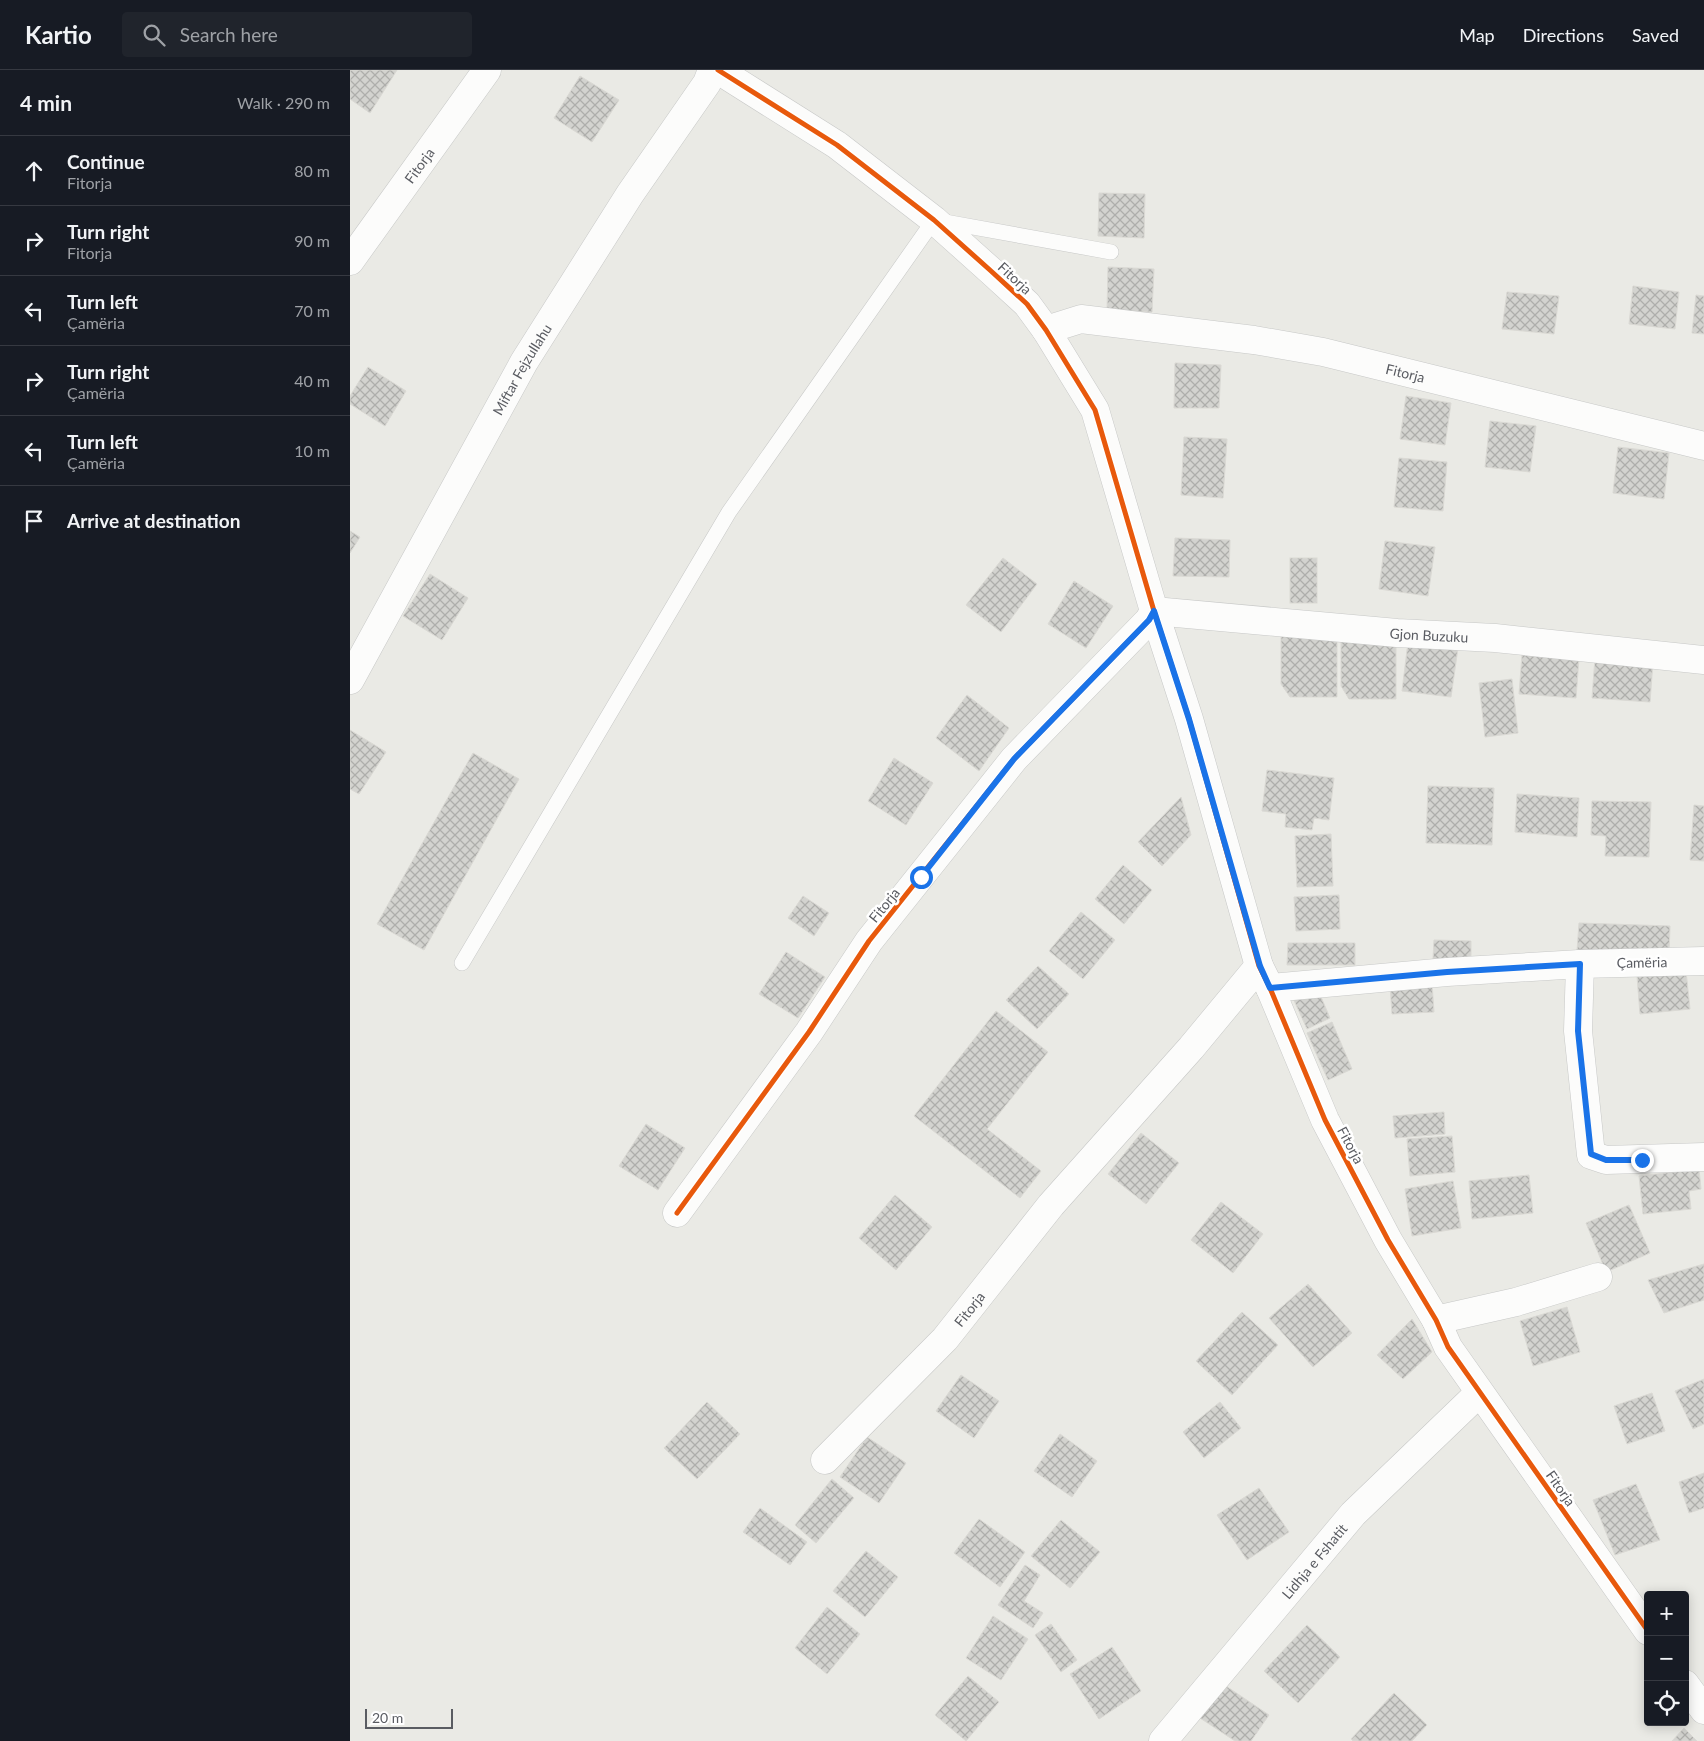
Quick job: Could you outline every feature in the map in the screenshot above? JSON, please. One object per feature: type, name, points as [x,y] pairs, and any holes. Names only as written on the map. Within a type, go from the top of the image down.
[{"type":"street","name":"Fitorja","points":[[350,261],[487,70]]},
{"type":"street","name":"Miftar Fejzullahu","points":[[350,680],[524,362],[630,194],[707,83],[712,70]]},
{"type":"street","name":"Fitorja","points":[[718,70],[837,144],[934,220],[1027,304],[1046,330],[1095,410],[1265,977],[1326,1120],[1388,1240],[1436,1320],[1448,1347],[1644,1625]]},
{"type":"street","name":"Fitorja","points":[[1046,330],[1082,320],[1254,340],[1332,355],[1704,446]]},
{"type":"street","name":"Fitorja","points":[[677,1213],[809,1032],[875,934],[1014,759],[1149,620],[1154,611]]},
{"type":"street","name":"Gjon Buzuku","points":[[1154,611],[1397,633],[1495,638],[1704,660]]},
{"type":"street","name":"Çamëria","points":[[1265,977],[1447,972],[1580,964],[1704,961]]},
{"type":"street","points":[[1580,964],[1578,1031],[1591,1154],[1606,1160],[1704,1157]]},
{"type":"street","name":"Fitorja","points":[[825,1460],[946,1339],[1051,1205],[1191,1048],[1265,977]]},
{"type":"street","points":[[1436,1320],[1516,1302],[1598,1277]]},
{"type":"street","name":"Lidhja e Fshatit","points":[[1163,1741],[1353,1514],[1479,1392]]},
{"type":"street","points":[[1689,1689],[1704,1710]]},
{"type":"lane","points":[[462,963],[729,512],[934,220],[1111,252]]},
{"type":"building","points":[[350,70],[397,70],[370,113],[350,99]]},
{"type":"building","points":[[580,76],[619,100],[592,142],[554,118]]},
{"type":"building","points":[[1099,193],[1145,194],[1144,238],[1098,236]]},
{"type":"building","points":[[1108,267],[1154,269],[1152,312],[1107,311]]},
{"type":"building","points":[[1633,286],[1679,292],[1675,329],[1629,324]]},
{"type":"building","points":[[1507,292],[1559,296],[1554,334],[1502,329]]},
{"type":"building","points":[[1696,295],[1704,296],[1704,334],[1692,333]]},
{"type":"building","points":[[1175,363],[1221,365],[1219,408],[1174,408]]},
{"type":"building","points":[[368,367],[406,391],[385,426],[350,404],[350,396]]},
{"type":"building","points":[[1406,396],[1451,403],[1445,445],[1400,439]]},
{"type":"building","points":[[1490,421],[1536,426],[1530,472],[1485,467]]},
{"type":"building","points":[[1184,437],[1227,439],[1223,498],[1181,495]]},
{"type":"building","points":[[1618,447],[1669,453],[1664,499],[1613,493]]},
{"type":"building","points":[[1399,458],[1447,462],[1443,511],[1394,507]]},
{"type":"building","points":[[350,531],[360,537],[350,553]]},
{"type":"building","points":[[1175,538],[1230,540],[1229,577],[1173,576]]},
{"type":"building","points":[[1385,541],[1435,547],[1428,596],[1379,589]]},
{"type":"building","points":[[1003,558],[1037,584],[1001,632],[966,605]]},
{"type":"building","points":[[1290,558],[1317,558],[1317,603],[1290,603]]},
{"type":"building","points":[[430,574],[468,598],[442,640],[403,616]]},
{"type":"building","points":[[1074,581],[1113,606],[1086,648],[1048,624]]},
{"type":"building","points":[[1281,635],[1337,635],[1337,697],[1290,697],[1281,684]]},
{"type":"building","points":[[1341,637],[1396,637],[1396,699],[1349,699],[1341,686]]},
{"type":"building","points":[[1408,642],[1458,648],[1451,697],[1402,691]]},
{"type":"building","points":[[1522,655],[1579,658],[1576,698],[1519,694]]},
{"type":"building","points":[[1595,658],[1653,662],[1650,702],[1592,698]]},
{"type":"building","points":[[1512,679],[1518,733],[1485,737],[1479,683]]},
{"type":"building","points":[[967,695],[1009,728],[979,771],[936,738]]},
{"type":"building","points":[[350,730],[386,752],[359,794],[350,789]]},
{"type":"building","points":[[473,753],[519,779],[424,950],[377,924]]},
{"type":"building","points":[[894,758],[933,783],[906,825],[868,801]]},
{"type":"building","points":[[1267,770],[1334,778],[1329,820],[1314,818],[1312,830],[1285,827],[1286,814],[1262,811]]},
{"type":"building","points":[[1428,786],[1494,788],[1492,845],[1426,843]]},
{"type":"building","points":[[1517,794],[1579,798],[1577,837],[1515,832]]},
{"type":"building","points":[[1181,797],[1191,835],[1162,866],[1138,842]]},
{"type":"building","points":[[1592,801],[1651,802],[1649,857],[1605,856],[1606,836],[1591,835]]},
{"type":"building","points":[[1694,805],[1704,806],[1704,861],[1690,860]]},
{"type":"building","points":[[1331,834],[1333,886],[1297,887],[1295,836]]},
{"type":"building","points":[[1123,865],[1152,890],[1124,924],[1095,899]]},
{"type":"building","points":[[1339,895],[1340,929],[1296,931],[1294,897]]},
{"type":"building","points":[[803,896],[829,913],[814,936],[788,918]]},
{"type":"building","points":[[1081,912],[1115,940],[1083,979],[1049,951]]},
{"type":"building","points":[[1579,923],[1670,926],[1669,955],[1577,951]]},
{"type":"building","points":[[1434,940],[1471,941],[1471,959],[1433,959]]},
{"type":"building","points":[[1288,943],[1355,943],[1355,965],[1287,965]]},
{"type":"building","points":[[786,952],[825,977],[798,1018],[759,994]]},
{"type":"building","points":[[1038,966],[1069,994],[1037,1029],[1006,1000]]},
{"type":"building","points":[[1686,971],[1690,1009],[1640,1014],[1637,976]]},
{"type":"building","points":[[1432,983],[1434,1012],[1392,1014],[1390,985]]},
{"type":"building","points":[[1316,985],[1330,1018],[1307,1029],[1292,996]]},
{"type":"building","points":[[996,1011],[1048,1052],[987,1129],[1041,1171],[1020,1198],[914,1116]]},
{"type":"building","points":[[1332,1022],[1352,1069],[1328,1080],[1307,1033]]},
{"type":"building","points":[[1444,1112],[1445,1134],[1395,1138],[1393,1116]]},
{"type":"building","points":[[646,1124],[685,1148],[658,1190],[619,1166]]},
{"type":"building","points":[[1141,1133],[1179,1163],[1146,1204],[1108,1174]]},
{"type":"building","points":[[1452,1136],[1455,1172],[1410,1176],[1407,1139]]},
{"type":"building","points":[[1699,1169],[1701,1189],[1689,1191],[1691,1209],[1643,1214],[1639,1176]]},
{"type":"building","points":[[1529,1175],[1533,1213],[1472,1219],[1469,1181]]},
{"type":"building","points":[[1453,1181],[1461,1228],[1412,1236],[1405,1189]]},
{"type":"building","points":[[895,1195],[932,1227],[896,1270],[859,1238]]},
{"type":"building","points":[[1221,1202],[1263,1234],[1233,1273],[1191,1240]]},
{"type":"building","points":[[1629,1205],[1650,1253],[1606,1272],[1586,1223]]},
{"type":"building","points":[[1704,1264],[1704,1300],[1664,1313],[1648,1280]]},
{"type":"building","points":[[1308,1284],[1352,1333],[1313,1367],[1269,1318]]},
{"type":"building","points":[[1567,1307],[1580,1352],[1533,1366],[1520,1321]]},
{"type":"building","points":[[1242,1312],[1278,1345],[1232,1395],[1196,1361]]},
{"type":"building","points":[[1412,1319],[1432,1352],[1403,1379],[1377,1355]]},
{"type":"building","points":[[961,1375],[999,1401],[974,1438],[936,1411]]},
{"type":"building","points":[[1704,1379],[1704,1424],[1693,1429],[1675,1391]]},
{"type":"building","points":[[1652,1393],[1665,1431],[1627,1444],[1614,1406]]},
{"type":"building","points":[[707,1402],[740,1434],[697,1479],[664,1448]]},
{"type":"building","points":[[1220,1402],[1241,1428],[1204,1458],[1183,1432]]},
{"type":"building","points":[[1060,1434],[1097,1461],[1072,1497],[1034,1471]]},
{"type":"building","points":[[867,1437],[906,1463],[879,1503],[840,1477]]},
{"type":"building","points":[[1704,1473],[1704,1508],[1689,1513],[1679,1482]]},
{"type":"building","points":[[832,1479],[854,1498],[816,1543],[795,1525]]},
{"type":"building","points":[[1636,1484],[1660,1540],[1615,1555],[1593,1500]]},
{"type":"building","points":[[1259,1488],[1289,1532],[1247,1560],[1217,1515]]},
{"type":"building","points":[[760,1508],[807,1542],[790,1565],[743,1532]]},
{"type":"building","points":[[979,1519],[1025,1552],[1000,1587],[954,1553]]},
{"type":"building","points":[[1061,1520],[1100,1552],[1070,1588],[1031,1556]]},
{"type":"building","points":[[866,1551],[898,1577],[865,1617],[833,1591]]},
{"type":"building","points":[[1025,1565],[1040,1575],[1024,1601],[1043,1613],[1033,1628],[998,1605]]},
{"type":"building","points":[[827,1607],[860,1634],[827,1674],[795,1648]]},
{"type":"building","points":[[993,1616],[1028,1639],[1001,1680],[966,1658]]},
{"type":"building","points":[[1051,1624],[1077,1660],[1061,1672],[1035,1635]]},
{"type":"building","points":[[1307,1625],[1340,1657],[1298,1703],[1264,1671]]},
{"type":"building","points":[[1112,1647],[1141,1691],[1099,1719],[1070,1674]]},
{"type":"building","points":[[968,1676],[999,1702],[966,1741],[935,1715]]},
{"type":"building","points":[[1223,1684],[1269,1715],[1251,1741],[1235,1741],[1200,1718]]},
{"type":"building","points":[[1394,1693],[1427,1725],[1412,1741],[1353,1741],[1351,1739]]},
{"type":"building","points":[[1684,1728],[1697,1741],[1672,1741]]},
{"type":"cycle path","points":[[718,70],[837,145],[934,220],[991,271],[1027,304],[1046,330],[1095,410],[1154,611],[1189,719],[1259,966],[1325,1120],[1388,1240],[1436,1320],[1448,1347],[1644,1625]]},
{"type":"cycle path","points":[[677,1213],[809,1032],[869,941],[1014,759],[1149,620],[1154,611]]},
{"type":"route","points":[[921,877],[1014,759],[1149,620],[1154,611],[1189,719],[1260,966],[1270,988],[1447,972],[1580,964],[1578,1031],[1591,1154],[1606,1160],[1642,1160]]}]
